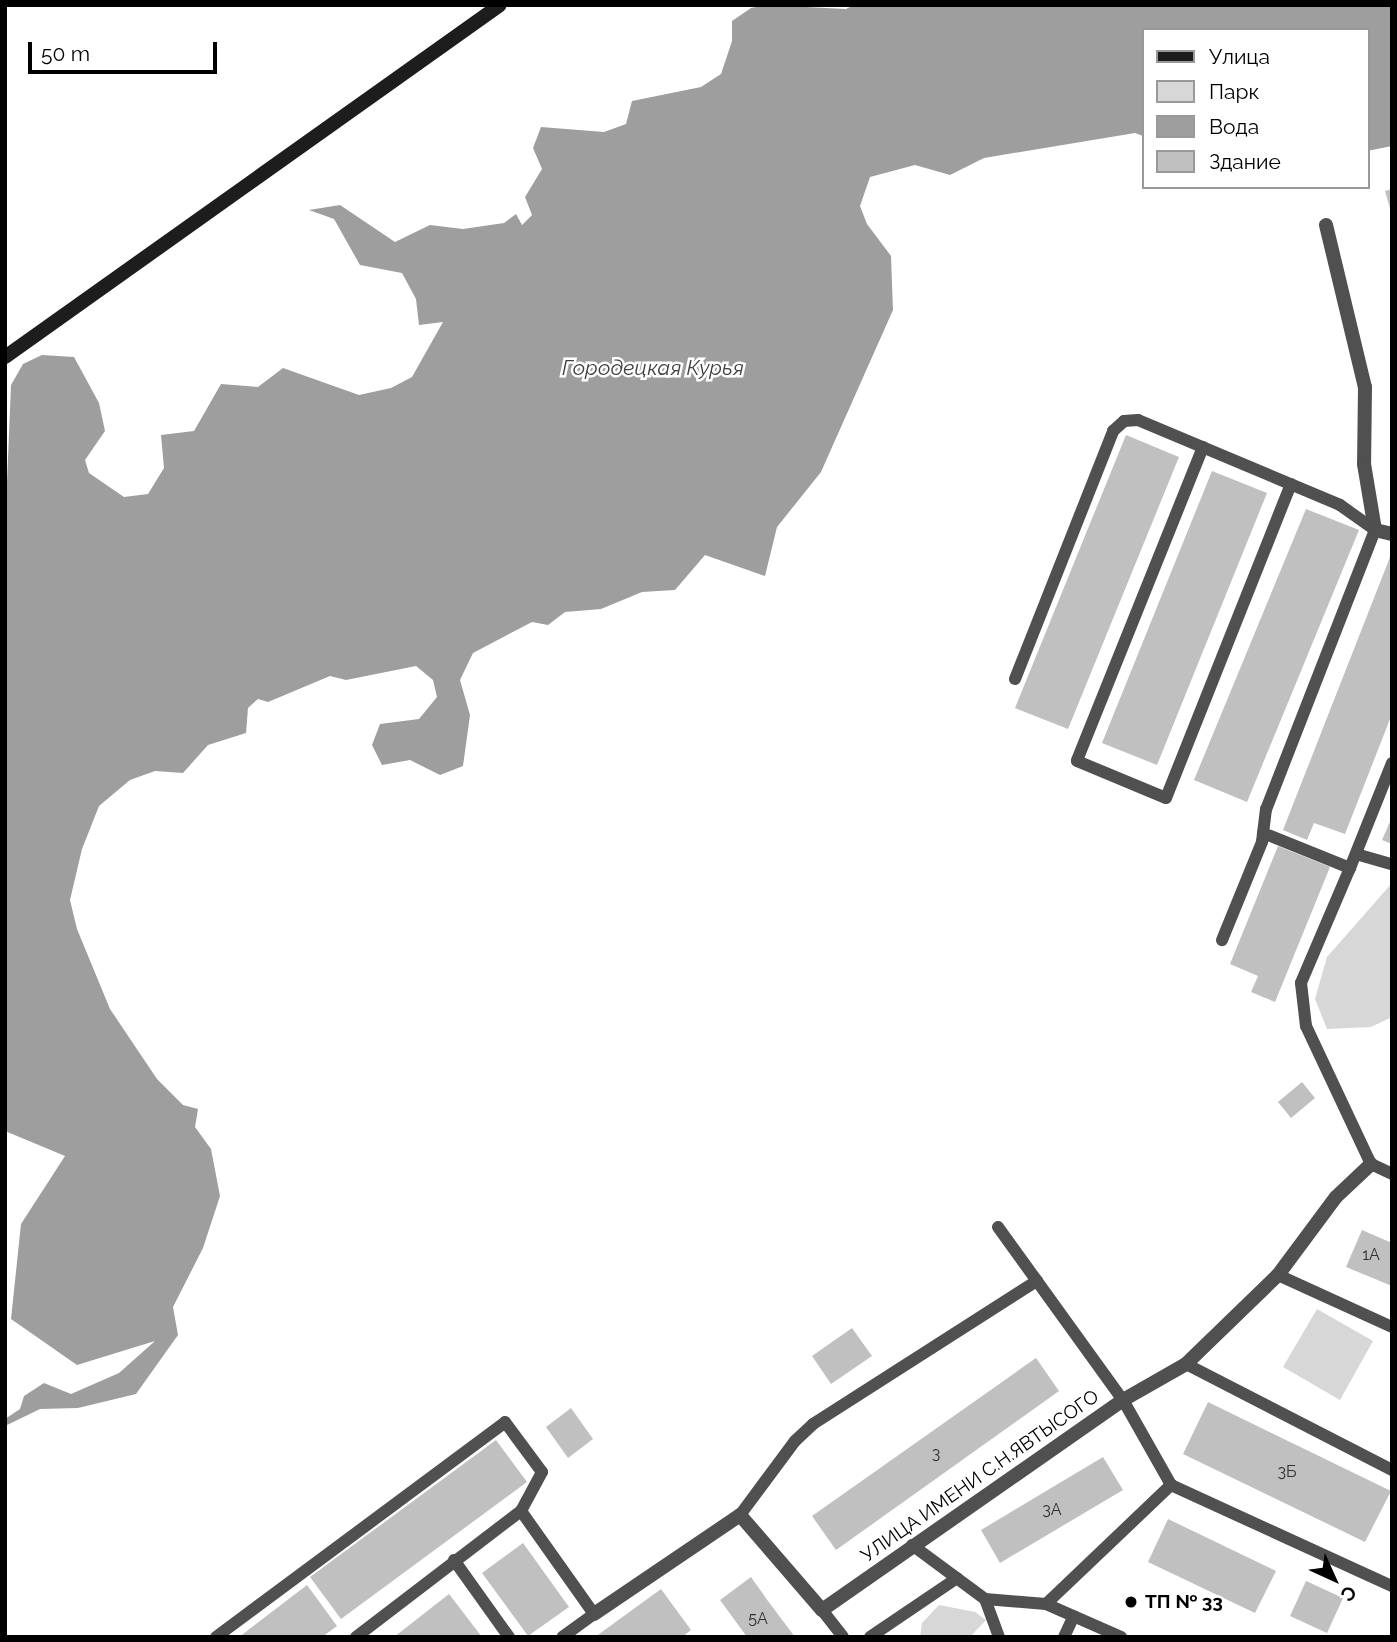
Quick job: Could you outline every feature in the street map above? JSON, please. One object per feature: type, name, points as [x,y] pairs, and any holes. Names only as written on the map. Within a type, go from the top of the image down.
[{"type":"main road","points":[[5,357],[500,5]]},
{"type":"street","points":[[1326,225],[1364,387],[1364,464],[1375,530],[1392,534]]},
{"type":"street","name":"УЛИЦА ИМЕНИ С.Н.ЯВТЫСОГО","points":[[822,1610],[1124,1400],[1186,1364],[1278,1275],[1336,1197],[1371,1164]]},
{"type":"street","points":[[594,1614],[740,1516],[822,1610]]},
{"type":"lane","points":[[1015,679],[1113,431],[1124,421],[1138,420],[1292,484],[1340,505],[1375,530],[1265,809],[1263,833],[1222,940]]},
{"type":"lane","points":[[1203,447],[1077,761],[1166,798],[1292,484]]},
{"type":"lane","points":[[1392,763],[1301,983],[1306,1026],[1371,1164],[1392,1174]]},
{"type":"lane","points":[[1263,833],[1350,868]]},
{"type":"lane","points":[[1356,854],[1392,864]]},
{"type":"lane","points":[[998,1227],[1124,1400],[1171,1485],[1392,1586]]},
{"type":"lane","points":[[1278,1275],[1392,1326]]},
{"type":"lane","points":[[740,1516],[795,1441],[813,1424],[1037,1280]]},
{"type":"lane","points":[[1186,1364],[1392,1470]]},
{"type":"lane","points":[[216,1637],[505,1422],[542,1472],[520,1511],[356,1637]]},
{"type":"lane","points":[[1046,1604],[1171,1485]]},
{"type":"lane","points":[[520,1511],[594,1614],[562,1637]]},
{"type":"lane","points":[[912,1545],[985,1599],[1046,1604],[1121,1637]]},
{"type":"lane","points":[[454,1560],[509,1637]]},
{"type":"lane","points":[[870,1637],[957,1578]]},
{"type":"lane","points":[[985,1599],[999,1637]]},
{"type":"lane","points":[[822,1610],[843,1637]]},
{"type":"lane","points":[[1064,1637],[1074,1616]]},
{"type":"green space","points":[[1392,883],[1392,1017],[1371,1027],[1327,1029],[1315,999],[1327,957]]},
{"type":"green space","points":[[1317,1309],[1373,1341],[1340,1400],[1283,1367]]},
{"type":"green space","points":[[939,1605],[975,1612],[986,1620],[970,1637],[920,1637],[922,1623]]},
{"type":"water","name":"Городецкая Курья","points":[[767,5],[846,9],[854,5],[1392,5],[1392,146],[1369,151],[1369,28],[1142,28],[1142,136],[1135,133],[984,158],[950,175],[915,165],[870,177],[860,206],[867,224],[891,256],[893,310],[821,472],[777,527],[765,576],[705,555],[675,590],[642,592],[601,609],[565,612],[548,625],[532,622],[473,653],[460,680],[470,715],[463,766],[440,775],[410,760],[382,765],[372,745],[380,724],[419,719],[437,697],[433,680],[416,666],[346,680],[330,676],[268,702],[258,699],[248,708],[246,733],[208,745],[183,773],[155,771],[130,780],[99,806],[82,849],[70,900],[77,929],[110,1009],[157,1079],[183,1105],[198,1109],[195,1127],[211,1149],[220,1196],[203,1248],[173,1307],[178,1335],[136,1394],[78,1408],[40,1409],[5,1426],[5,1419],[20,1409],[24,1396],[44,1383],[71,1394],[119,1373],[155,1341],[77,1365],[11,1319],[21,1224],[65,1156],[5,1131],[5,531],[11,385],[23,364],[42,355],[74,357],[99,403],[105,431],[85,460],[89,473],[124,497],[148,494],[164,468],[161,435],[194,431],[221,384],[258,387],[283,368],[359,395],[391,388],[412,377],[443,322],[419,325],[416,299],[402,273],[360,265],[334,219],[309,210],[340,205],[395,242],[430,225],[463,229],[504,223],[516,214],[522,225],[532,215],[525,197],[542,169],[533,148],[541,127],[604,132],[626,124],[632,101],[701,87],[721,74],[732,41],[732,21],[751,8]]},
{"type":"building","points":[[1392,189],[1392,211],[1391,212],[1385,191]]},
{"type":"building","points":[[1126,435],[1179,457],[1068,729],[1015,708]]},
{"type":"building","points":[[1212,471],[1267,493],[1157,765],[1102,743]]},
{"type":"building","points":[[1306,509],[1359,530],[1247,802],[1194,780]]},
{"type":"building","points":[[1392,552],[1392,714],[1345,834],[1314,823],[1307,840],[1283,830]]},
{"type":"building","points":[[1392,817],[1392,844],[1382,840]]},
{"type":"building","points":[[1278,846],[1330,867],[1275,1002],[1251,992],[1258,976],[1230,964]]},
{"type":"building","points":[[1302,1082],[1315,1098],[1291,1118],[1278,1102]]},
{"type":"building","points":[[1362,1230],[1392,1243],[1392,1286],[1346,1267]]},
{"type":"building","points":[[852,1328],[872,1356],[831,1384],[812,1356]]},
{"type":"building","points":[[1036,1358],[1059,1391],[836,1550],[812,1516]]},
{"type":"building","points":[[1208,1402],[1391,1491],[1365,1542],[1183,1454]]},
{"type":"building","points":[[571,1408],[593,1439],[568,1458],[546,1427]]},
{"type":"building","points":[[496,1440],[527,1482],[341,1619],[310,1577]]},
{"type":"building","points":[[1103,1457],[1123,1490],[1000,1563],[981,1530]]},
{"type":"building","points":[[1168,1519],[1276,1571],[1255,1613],[1148,1562]]},
{"type":"building","points":[[523,1543],[569,1607],[528,1636],[482,1573]]},
{"type":"building","points":[[751,1577],[795,1637],[747,1637],[720,1600]]},
{"type":"building","points":[[1306,1581],[1343,1598],[1327,1633],[1290,1616]]},
{"type":"building","points":[[307,1585],[337,1626],[322,1637],[239,1637]]},
{"type":"building","points":[[661,1589],[691,1630],[682,1637],[595,1637]]},
{"type":"building","points":[[449,1594],[482,1637],[394,1637]]},
{"type":"building","name":"ТП № 33","points":[[1130,1594],[1139,1599],[1133,1609],[1124,1604]]},
{"type":"place","name":"ТП № 33","points":[[1131,1602]]}]
